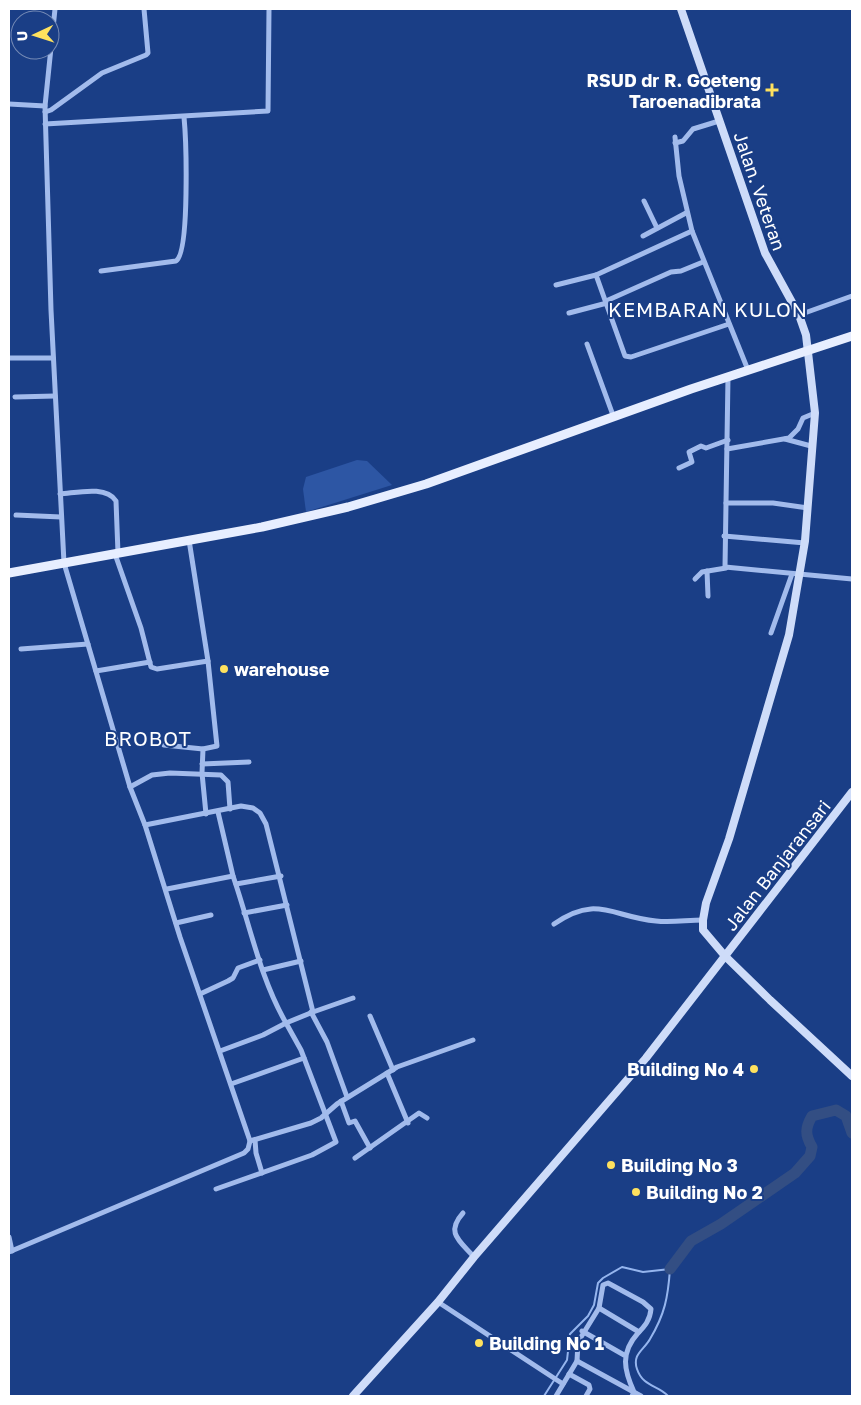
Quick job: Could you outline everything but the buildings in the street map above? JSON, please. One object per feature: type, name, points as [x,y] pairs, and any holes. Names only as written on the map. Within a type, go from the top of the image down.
[{"type":"main road","points":[[9,573],[278,523],[348,507],[426,484],[728,376],[852,336]]},
{"type":"street","points":[[55,9],[45,109],[53,358],[64,563],[130,787],[145,825],[176,923],[231,1084],[253,1141],[262,1173]]},
{"type":"street","points":[[9,104],[51,110],[110,68],[146,56],[148,53],[144,9]]},
{"type":"street","points":[[46,124],[268,112],[269,9]]},
{"type":"street","name":"Jalan. Veteran","points":[[681,9],[765,253],[799,315],[806,335],[815,413],[805,543],[796,575],[788,635],[768,709],[702,920]]},
{"type":"street","points":[[101,271],[176,261],[180,258],[184,238],[186,178],[184,117]]},
{"type":"street","points":[[675,143],[683,140],[693,129],[719,121]]},
{"type":"street","points":[[675,137],[686,213],[703,262],[748,370]]},
{"type":"street","points":[[644,201],[657,228]]},
{"type":"street","points":[[643,236],[686,213]]},
{"type":"street","points":[[556,285],[596,274],[692,231]]},
{"type":"street","points":[[569,313],[606,302],[671,272],[681,271],[703,262]]},
{"type":"street","points":[[596,274],[628,358],[729,324]]},
{"type":"street","points":[[799,315],[852,296]]},
{"type":"street","points":[[587,344],[614,418]]},
{"type":"street","points":[[9,358],[53,358]]},
{"type":"street","points":[[726,568],[724,563],[724,536],[728,440],[728,376]]},
{"type":"street","points":[[15,397],[55,396]]},
{"type":"street","points":[[727,449],[785,439],[794,435],[803,418],[815,413]]},
{"type":"street","points":[[785,439],[811,446]]},
{"type":"street","points":[[680,468],[692,462],[689,452],[701,446],[706,448],[728,440]]},
{"type":"street","points":[[60,494],[103,492],[112,496],[116,501],[117,554],[141,628],[151,667],[157,669],[208,660]]},
{"type":"street","points":[[726,502],[773,503],[808,508]]},
{"type":"street","points":[[16,515],[61,517]]},
{"type":"street","points":[[724,536],[805,543]]},
{"type":"street","points":[[164,745],[203,749],[217,746],[208,660],[189,540]]},
{"type":"street","points":[[695,579],[699,573],[726,568],[852,579]]},
{"type":"street","points":[[707,571],[708,596]]},
{"type":"street","points":[[771,632],[796,575]]},
{"type":"street","points":[[21,649],[88,644]]},
{"type":"street","points":[[96,671],[150,662]]},
{"type":"street","points":[[203,749],[202,773],[206,814]]},
{"type":"street","points":[[202,764],[249,762]]},
{"type":"street","points":[[130,787],[152,775],[202,773],[221,775],[226,778],[230,809]]},
{"type":"street","name":"Jalan Banjaransari","points":[[353,1396],[438,1302],[474,1257],[641,1064],[725,956],[849,803],[852,792]]},
{"type":"street","points":[[145,825],[248,806],[260,813],[266,824],[280,876],[312,1012],[327,1042],[347,1097]]},
{"type":"street","points":[[216,1189],[312,1155],[335,1144],[336,1139],[304,1058],[277,1008],[263,970],[233,876],[218,812]]},
{"type":"street","points":[[167,890],[233,876]]},
{"type":"street","points":[[236,884],[280,876]]},
{"type":"street","points":[[244,913],[287,905]]},
{"type":"street","points":[[554,924],[570,912],[588,908],[606,909],[658,921],[702,920],[705,935],[725,956],[852,1076]]},
{"type":"street","points":[[176,923],[211,915]]},
{"type":"street","points":[[200,994],[233,978],[238,968],[260,960]]},
{"type":"street","points":[[263,970],[301,961]]},
{"type":"street","points":[[220,1051],[263,1035],[312,1012],[354,998]]},
{"type":"street","points":[[370,1016],[408,1123]]},
{"type":"street","points":[[9,1237],[10,1252],[244,1153],[253,1141],[311,1123],[325,1115],[347,1097],[390,1071],[425,1056],[473,1040]]},
{"type":"street","points":[[231,1084],[304,1058]]},
{"type":"street","points":[[341,1101],[348,1122],[355,1121],[370,1148]]},
{"type":"street","points":[[356,1158],[420,1113],[427,1118]]},
{"type":"street","points":[[462,1213],[455,1221],[454,1230],[456,1236],[474,1257]]},
{"type":"street","points":[[558,1396],[577,1361],[578,1342],[582,1331],[599,1308],[604,1283],[623,1290],[651,1309],[646,1325],[639,1332],[624,1355],[626,1373],[633,1394]]},
{"type":"street","points":[[438,1302],[563,1384]]},
{"type":"street","points":[[599,1308],[639,1332]]},
{"type":"street","points":[[582,1331],[624,1355]]},
{"type":"street","points":[[577,1361],[633,1394],[641,1396]]},
{"type":"street","points":[[569,1374],[589,1385],[590,1389],[586,1396]]},
{"type":"shaded area","points":[[357,460],[367,461],[392,485],[306,512],[303,489],[306,477]]},
{"type":"waterway","points":[[670,1269],[691,1241],[721,1224],[795,1173],[810,1156],[812,1147],[807,1132],[812,1116],[836,1110],[846,1116],[852,1133]]},
{"type":"waterway","points":[[544,1396],[567,1360],[570,1334],[588,1316],[594,1305],[598,1283],[622,1267],[643,1272],[670,1269],[667,1297],[662,1313],[655,1330],[636,1360],[637,1369],[643,1379],[668,1396]]},
{"type":"place","name":"RSUD dr R. Goeteng Taroenadibrata","points":[[772,90]]},
{"type":"place","name":"warehouse","points":[[224,669]]},
{"type":"place","name":"Building No 4","points":[[754,1069]]},
{"type":"place","name":"Building No 3","points":[[611,1165]]},
{"type":"place","name":"Building No 2","points":[[636,1192]]},
{"type":"place","name":"Building No 1","points":[[479,1343]]},
{"type":"district","name":"KEMBARAN KULON","points":[[708,309]]},
{"type":"district","name":"BROBOT","points":[[148,738]]}]
